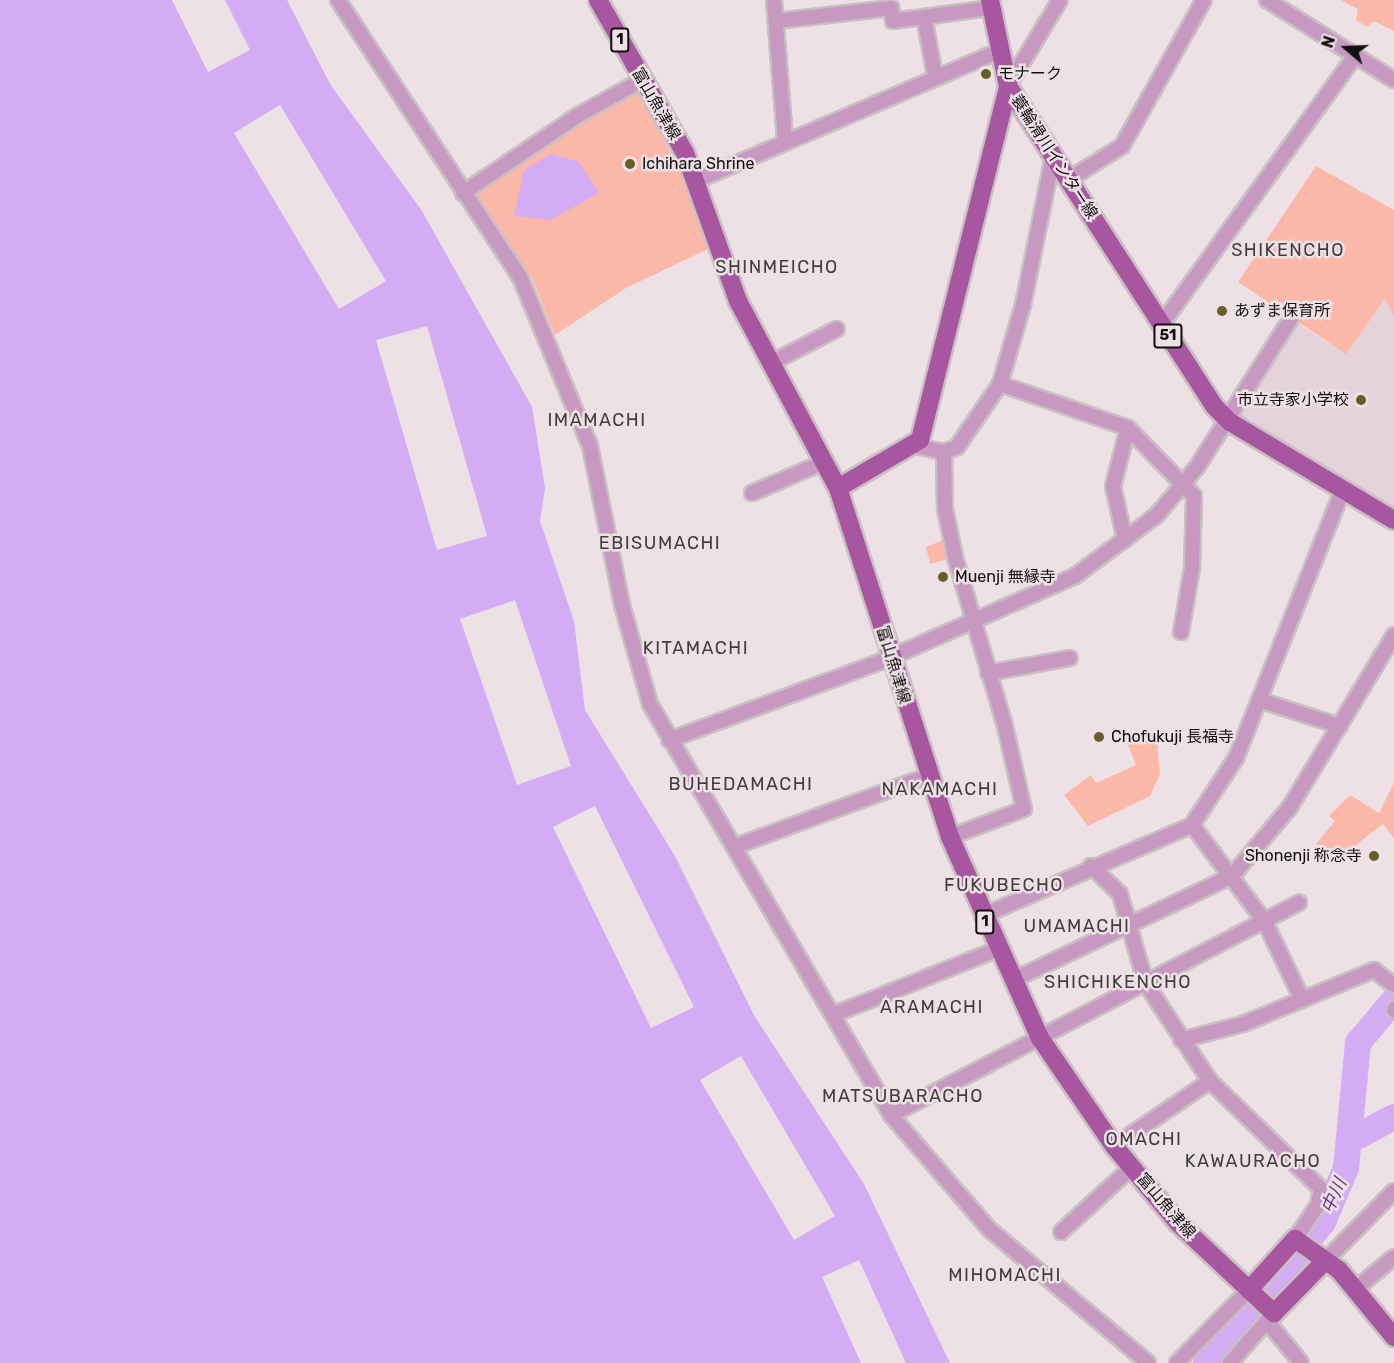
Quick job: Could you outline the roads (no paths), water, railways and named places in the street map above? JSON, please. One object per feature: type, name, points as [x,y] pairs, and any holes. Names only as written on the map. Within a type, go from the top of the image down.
[{"type":"main road","name":"富山魚津線","points":[[598,0],[698,180],[718,256],[771,363],[838,488],[927,776],[982,916],[1040,1038],[1114,1146],[1178,1223],[1249,1290],[1271,1317]]},
{"type":"main road","points":[[990,4],[997,52],[1008,86]]},
{"type":"main road","name":"蓑輪滑川インター線","points":[[1008,86],[1161,325],[1230,422],[1342,491],[1394,519]]},
{"type":"main road","name":"蓑輪滑川インター線","points":[[915,446],[1008,86]]},
{"type":"main road","points":[[838,488],[915,446]]},
{"type":"main road","points":[[1249,1290],[1295,1239],[1357,1288],[1394,1337]]},
{"type":"main road","points":[[1271,1317],[1325,1261]]},
{"type":"street","points":[[338,0],[520,277],[590,446],[622,605],[650,704],[669,740],[736,846],[835,1014],[891,1115],[989,1229],[1148,1363]]},
{"type":"street","points":[[774,0],[785,141]]},
{"type":"street","points":[[1008,86],[1060,0]]},
{"type":"street","points":[[1068,180],[1122,146],[1204,0]]},
{"type":"street","points":[[1268,0],[1394,80]]},
{"type":"street","points":[[776,21],[891,8],[893,21],[990,4]]},
{"type":"street","points":[[925,22],[935,76]]},
{"type":"street","points":[[698,180],[935,76],[997,52]]},
{"type":"street","points":[[1161,325],[1355,56]]},
{"type":"street","points":[[463,193],[577,116],[642,80]]},
{"type":"street","points":[[915,446],[944,452],[957,447],[1000,384],[1023,305],[1053,156]]},
{"type":"street","points":[[669,740],[880,662],[889,654],[1075,576],[1157,515],[1184,483],[1230,422],[1295,312]]},
{"type":"street","points":[[771,363],[837,329]]},
{"type":"street","points":[[1000,384],[1128,428],[1184,483],[1194,496],[1192,568],[1181,632]]},
{"type":"street","points":[[1125,540],[1113,486],[1128,428]]},
{"type":"street","points":[[944,452],[945,509],[971,621],[988,673],[1024,809],[950,837]]},
{"type":"street","points":[[752,494],[824,462]]},
{"type":"street","points":[[982,916],[1091,866],[1192,825],[1236,758],[1342,491]]},
{"type":"street","points":[[1013,980],[1128,930],[1232,876],[1284,817],[1394,635]]},
{"type":"street","points":[[988,673],[1070,658]]},
{"type":"street","points":[[1258,700],[1340,726]]},
{"type":"street","points":[[736,846],[927,776]]},
{"type":"street","points":[[1192,825],[1265,922],[1301,997]]},
{"type":"street","points":[[1091,866],[1120,894],[1128,930],[1146,984],[1210,1081],[1321,1189],[1318,1205],[1295,1239]]},
{"type":"street","points":[[891,1115],[1299,903]]},
{"type":"street","points":[[835,1014],[998,949]]},
{"type":"street","points":[[1181,1040],[1243,1024],[1301,997],[1374,970],[1394,985]]},
{"type":"street","points":[[1114,1146],[1210,1081]]},
{"type":"street","points":[[1061,1232],[1132,1167]]},
{"type":"street","points":[[1325,1261],[1393,1194]]},
{"type":"street","points":[[1357,1288],[1394,1257]]},
{"type":"street","points":[[1177,1363],[1249,1290]]},
{"type":"street","points":[[1230,1363],[1271,1317],[1301,1363]]},
{"type":"waterway","name":"中川","points":[[1206,1363],[1323,1222],[1346,1168],[1358,1043],[1394,1000]]},
{"type":"waterway","points":[[1349,1141],[1394,1117]]},
{"type":"place","name":"モナーク","points":[[986,74]]},
{"type":"place","name":"Ichihara Shrine","points":[[630,164]]},
{"type":"place","name":"あずま保育所","points":[[1222,311]]},
{"type":"place","name":"市立寺家小学校","points":[[1361,400]]},
{"type":"place","name":"Muenji 無縁寺","points":[[943,577]]},
{"type":"place","name":"Chofukuji 長福寺","points":[[1099,737]]},
{"type":"place","name":"Shonenji 称念寺","points":[[1374,856]]},
{"type":"district","name":"SHIKENCHO","points":[[1288,250]]},
{"type":"district","name":"SHINMEICHO","points":[[777,267]]},
{"type":"district","name":"IMAMACHI","points":[[597,420]]},
{"type":"district","name":"EBISUMACHI","points":[[660,543]]},
{"type":"district","name":"KITAMACHI","points":[[696,648]]},
{"type":"district","name":"BUHEDAMACHI","points":[[741,784]]},
{"type":"district","name":"NAKAMACHI","points":[[940,789]]},
{"type":"district","name":"FUKUBECHO","points":[[1004,885]]},
{"type":"district","name":"UMAMACHI","points":[[1077,926]]},
{"type":"district","name":"SHICHIKENCHO","points":[[1118,982]]},
{"type":"district","name":"ARAMACHI","points":[[932,1007]]},
{"type":"district","name":"MATSUBARACHO","points":[[903,1096]]},
{"type":"district","name":"OMACHI","points":[[1144,1139]]},
{"type":"district","name":"KAWAURACHO","points":[[1253,1161]]},
{"type":"district","name":"MIHOMACHI","points":[[1005,1275]]}]
